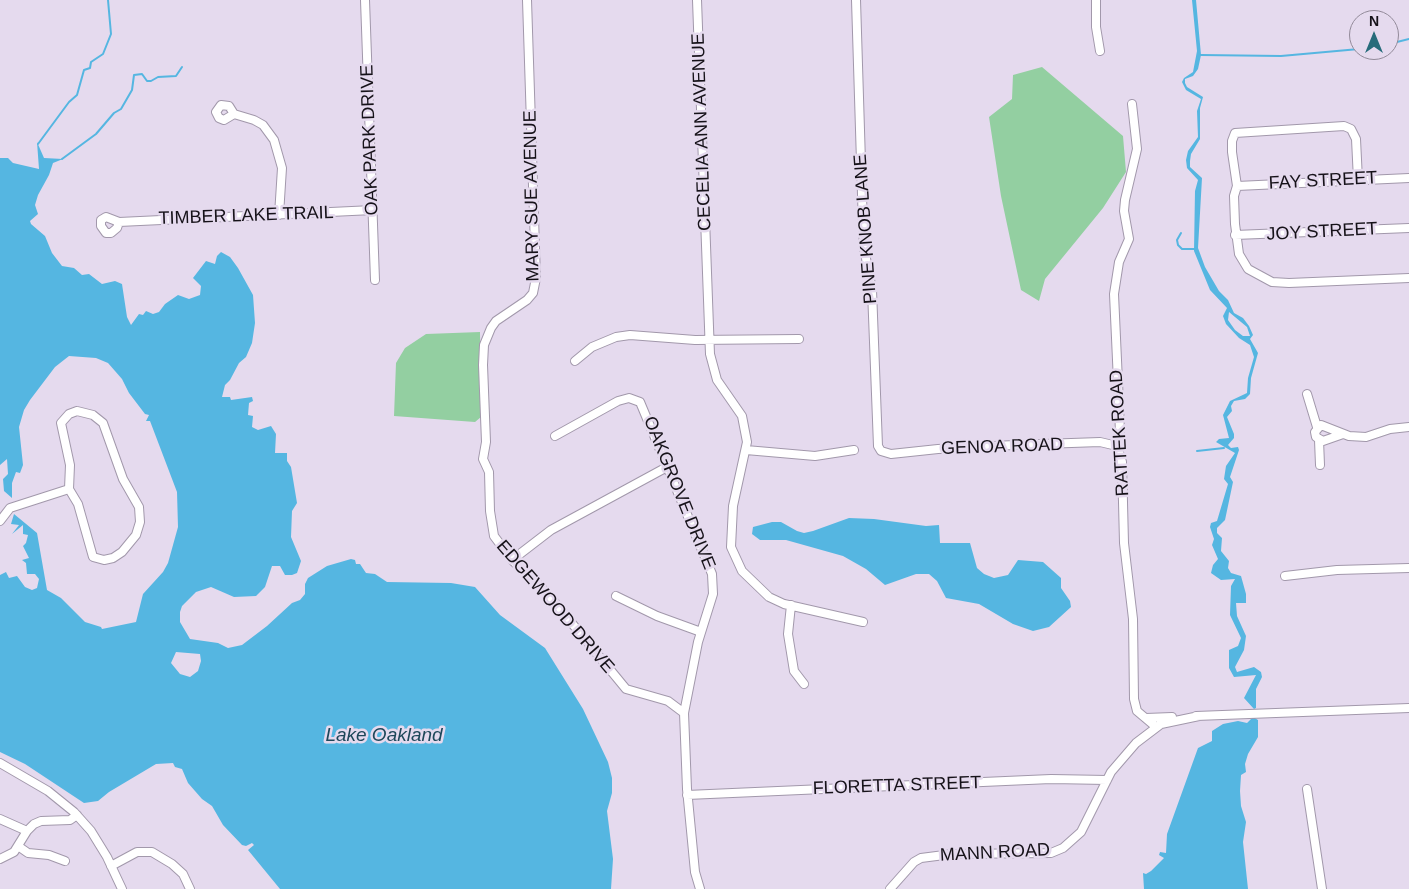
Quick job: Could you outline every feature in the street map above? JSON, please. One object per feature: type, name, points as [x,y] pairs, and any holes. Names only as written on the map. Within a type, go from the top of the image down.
[{"type":"street","name":"OAK PARK DRIVE","points":[[365,0],[375,280]]},
{"type":"street","name":"MARY SUE AVENUE","points":[[483,459],[486,442],[484,345],[496,321],[527,300],[533,293],[536,278],[526,0]]},
{"type":"street","name":"CECELIA ANN AVENUE","points":[[697,0],[708,340],[712,367],[717,380],[742,416],[746,450],[733,506],[731,547],[735,560],[753,584],[769,597],[791,605],[863,622]]},
{"type":"street","name":"PINE KNOB LANE","points":[[856,0],[864,248],[872,290],[877,442],[881,451],[886,454]]},
{"type":"street","points":[[1096,0],[1096,27],[1100,51]]},
{"type":"street","name":"RATTEK ROAD","points":[[1132,104],[1137,149],[1128,182],[1124,211],[1129,239],[1119,262],[1114,294],[1120,435],[1117,446],[1124,476],[1124,543],[1133,619],[1134,699],[1137,710],[1156,727]]},
{"type":"street","points":[[234,114],[254,120],[262,125],[274,140],[282,168],[280,215]]},
{"type":"street","points":[[1358,180],[1356,139],[1351,129],[1344,126],[1235,133],[1232,141],[1232,152],[1237,186],[1234,196],[1235,235],[1239,254],[1248,269],[1272,282],[1289,284],[1409,278]]},
{"type":"street","name":"FAY STREET","points":[[1237,186],[1409,178]]},
{"type":"street","name":"TIMBER LAKE TRAIL","points":[[119,222],[373,210]]},
{"type":"street","name":"JOY STREET","points":[[1235,235],[1409,228]]},
{"type":"street","points":[[575,361],[592,348],[616,337],[642,335],[708,340],[799,339]]},
{"type":"street","points":[[1307,394],[1316,428],[1316,437],[1323,441],[1342,434]]},
{"type":"street","name":"OAKGROVE DRIVE","points":[[554,436],[618,402],[635,398],[646,411],[714,581],[713,594],[701,632],[684,713],[688,795],[696,872],[700,889]]},
{"type":"street","points":[[84,411],[98,417],[102,423],[123,479],[139,507],[140,522],[136,535],[122,552],[113,558],[104,560],[93,557],[78,504],[69,489],[70,465],[62,423],[69,414],[84,411]]},
{"type":"street","points":[[1316,428],[1326,426],[1342,434],[1366,437],[1390,429],[1409,427]]},
{"type":"street","points":[[1320,440],[1320,466]]},
{"type":"street","name":"GENOA ROAD","points":[[886,454],[1014,445],[1100,442],[1117,446]]},
{"type":"street","points":[[746,450],[815,456],[854,450]]},
{"type":"street","name":"EDGEWOOD DRIVE","points":[[483,459],[489,472],[490,511],[494,536],[512,560],[547,593],[626,689],[668,702],[684,713]]},
{"type":"street","points":[[512,560],[551,530],[667,467]]},
{"type":"street","points":[[0,521],[10,508],[69,489]]},
{"type":"street","points":[[1285,576],[1337,570],[1409,568]]},
{"type":"street","points":[[616,596],[657,616],[701,632]]},
{"type":"street","points":[[791,605],[788,634],[794,671],[804,684]]},
{"type":"street","name":"MANN ROAD","points":[[1145,718],[1409,708]]},
{"type":"street","name":"MANN ROAD","points":[[890,889],[914,862],[921,858],[952,854],[1042,854],[1063,848],[1081,832],[1107,780],[1136,743],[1156,727],[1170,720],[1199,716]]},
{"type":"street","points":[[0,763],[48,791],[77,816],[91,831],[122,889]]},
{"type":"street","name":"FLORETTA STREET","points":[[688,795],[1051,779],[1107,780]]},
{"type":"street","points":[[1307,789],[1322,889]]},
{"type":"street","points":[[0,859],[9,856],[34,824],[41,821],[70,820],[77,816]]},
{"type":"street","points":[[0,819],[27,831]]},
{"type":"street","points":[[18,846],[28,852],[49,855],[64,861]]},
{"type":"street","points":[[111,866],[136,852],[152,852],[177,869],[188,882],[190,889]]},
{"type":"green space","points":[[1042,67],[1123,136],[1126,172],[1103,208],[1045,279],[1039,301],[1021,290],[1001,196],[989,117],[1012,99],[1013,75]]},
{"type":"green space","points":[[480,332],[481,417],[475,422],[394,416],[396,363],[405,348],[426,334]]},
{"type":"water","points":[[1192,0],[1196,0],[1201,55],[1198,69],[1193,76],[1185,79],[1185,83],[1187,87],[1203,97],[1200,108],[1200,139],[1191,154],[1190,161],[1190,167],[1202,178],[1198,248],[1205,267],[1219,291],[1228,300],[1234,313],[1243,318],[1249,326],[1253,335],[1250,339],[1258,353],[1251,378],[1250,394],[1245,399],[1234,401],[1231,406],[1232,411],[1227,417],[1234,434],[1234,438],[1228,445],[1231,448],[1238,447],[1239,450],[1230,477],[1233,482],[1225,520],[1217,528],[1217,533],[1222,538],[1221,551],[1229,561],[1228,568],[1231,573],[1241,576],[1246,594],[1246,603],[1236,603],[1237,616],[1246,636],[1244,650],[1235,667],[1237,672],[1254,667],[1261,672],[1262,677],[1256,689],[1256,708],[1254,709],[1244,698],[1256,675],[1234,677],[1229,668],[1229,650],[1238,646],[1241,638],[1230,615],[1231,586],[1235,579],[1221,580],[1211,573],[1213,565],[1218,559],[1212,545],[1214,539],[1210,527],[1211,523],[1217,521],[1228,484],[1224,479],[1226,466],[1235,453],[1216,442],[1219,439],[1229,438],[1223,415],[1230,401],[1247,393],[1248,378],[1254,357],[1250,345],[1239,338],[1226,324],[1223,316],[1227,308],[1210,290],[1194,251],[1195,191],[1198,180],[1187,168],[1186,160],[1188,151],[1198,137],[1197,111],[1201,99],[1186,90],[1182,82],[1184,78],[1193,72],[1197,51]],"holes":[[[1229,312],[1247,327],[1250,336],[1243,336],[1235,330],[1228,320]]]},
{"type":"water","name":"Lake Oakland","points":[[37,142],[44,158],[63,159],[53,163],[38,195],[35,205],[38,214],[30,221],[31,224],[45,236],[52,253],[62,266],[74,268],[82,275],[89,274],[102,284],[115,281],[122,284],[127,317],[131,325],[139,314],[143,315],[146,311],[153,314],[159,312],[165,304],[178,295],[189,299],[200,295],[201,286],[193,278],[206,261],[215,264],[217,256],[221,252],[230,257],[253,295],[255,323],[252,343],[246,357],[239,363],[230,380],[225,385],[222,397],[230,397],[231,400],[252,397],[253,401],[249,403],[248,415],[253,416],[252,427],[258,430],[271,426],[276,434],[275,453],[287,453],[287,461],[291,467],[297,503],[292,511],[291,537],[301,561],[297,573],[292,575],[285,575],[280,566],[272,566],[265,587],[256,596],[234,597],[211,587],[196,592],[182,606],[180,612],[180,622],[190,639],[218,643],[228,648],[242,645],[267,626],[292,603],[300,600],[305,594],[305,584],[308,578],[327,566],[351,559],[355,560],[356,564],[360,564],[366,573],[375,574],[387,582],[451,583],[475,587],[500,615],[545,648],[583,709],[608,762],[612,778],[612,793],[607,811],[613,859],[611,889],[280,889],[248,850],[254,845],[252,843],[246,846],[242,845],[223,825],[212,806],[202,799],[188,783],[182,769],[175,767],[173,763],[156,764],[109,792],[98,801],[84,803],[25,764],[0,752],[0,575],[6,572],[9,578],[17,576],[25,587],[32,590],[37,588],[39,579],[35,574],[27,574],[26,563],[22,560],[29,558],[23,546],[28,535],[23,534],[23,525],[12,534],[19,525],[11,524],[14,514],[37,533],[47,590],[61,598],[85,622],[102,629],[136,622],[143,594],[163,572],[168,563],[178,527],[177,492],[150,421],[146,421],[149,415],[145,414],[129,393],[122,379],[108,363],[96,358],[69,356],[55,367],[30,400],[24,410],[19,427],[23,465],[20,473],[16,472],[12,483],[12,498],[4,491],[3,479],[8,474],[7,459],[0,465],[0,158],[8,158],[13,163],[39,169]],"holes":[[[176,652],[200,654],[201,661],[198,671],[190,677],[180,674],[171,663]]]},
{"type":"water","points":[[849,518],[874,519],[926,526],[939,525],[940,543],[970,543],[977,568],[984,574],[994,578],[1008,575],[1018,560],[1043,562],[1061,578],[1061,588],[1070,601],[1071,607],[1049,627],[1033,631],[1013,624],[979,604],[946,598],[937,581],[929,574],[916,574],[885,585],[866,569],[843,556],[786,540],[760,540],[752,534],[753,527],[772,522],[781,522],[804,533]]},
{"type":"water","points":[[1253,717],[1258,720],[1258,737],[1248,754],[1245,764],[1246,772],[1241,775],[1240,791],[1241,806],[1246,822],[1243,842],[1248,889],[1144,889],[1143,873],[1146,874],[1151,871],[1164,858],[1159,855],[1160,852],[1166,853],[1167,834],[1198,748],[1212,741],[1212,731],[1223,724],[1238,721],[1247,723]]},
{"type":"waterway","points":[[38,144],[69,102],[77,95],[84,70],[90,68],[91,62],[103,54],[111,34],[108,0]]},
{"type":"waterway","points":[[1399,42],[1409,39]]},
{"type":"waterway","points":[[1201,55],[1281,56],[1349,50]]},
{"type":"waterway","points":[[62,159],[96,134],[114,113],[121,109],[132,90],[134,75],[142,74],[147,81],[151,81],[158,77],[176,76],[182,67]]},
{"type":"waterway","points":[[1181,233],[1177,240],[1178,245],[1182,249],[1194,249]]},
{"type":"waterway","points":[[1197,451],[1224,448]]}]
